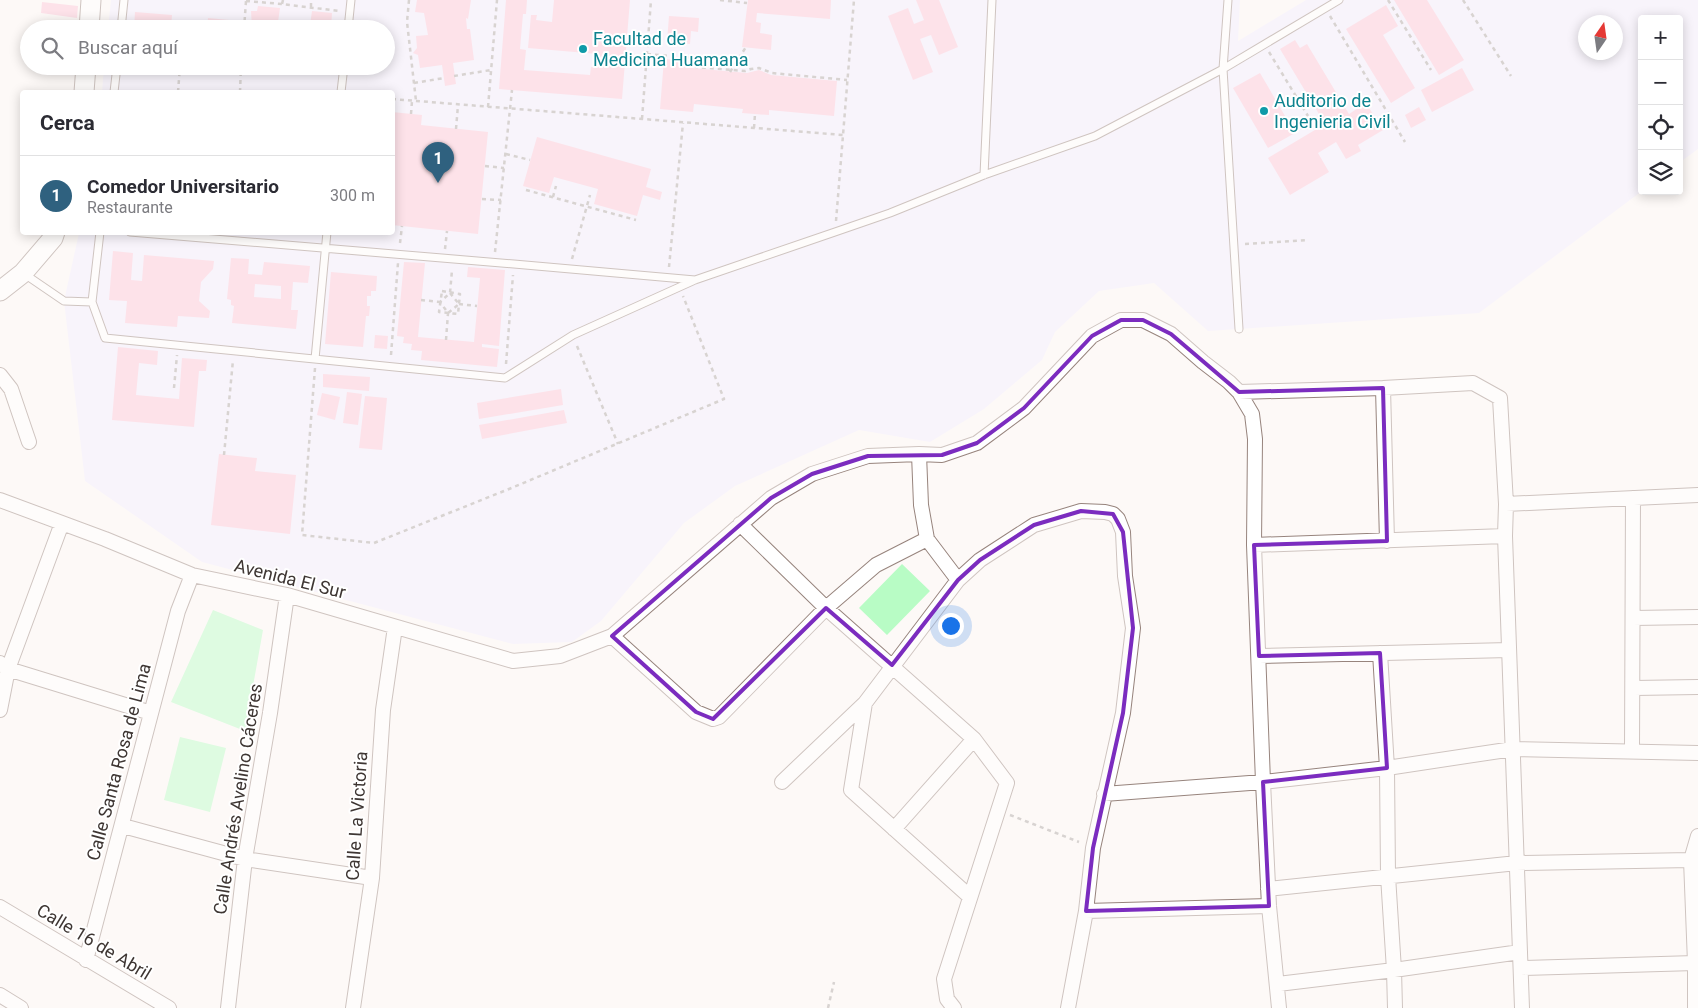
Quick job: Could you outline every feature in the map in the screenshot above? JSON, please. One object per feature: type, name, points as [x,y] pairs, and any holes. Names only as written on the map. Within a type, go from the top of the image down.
[{"type":"street","points":[[90,20],[91,0]]},
{"type":"street","points":[[84,90],[85,75]]},
{"type":"street","points":[[0,291],[23,273],[54,235]]},
{"type":"street","points":[[927,539],[876,565],[826,608],[719,716],[713,719],[696,712],[612,636],[771,498],[812,474],[868,456],[942,455],[977,443],[1024,408],[1092,336],[1121,320],[1143,320],[1171,334],[1239,392],[1252,414],[1256,439],[1254,546],[1263,782],[1269,906],[1280,1008]]},
{"type":"street","points":[[0,375],[11,390],[29,442]]},
{"type":"street","points":[[1239,392],[1383,388],[1473,383],[1500,398],[1506,504],[1505,536],[1522,1008]]},
{"type":"street","points":[[1383,388],[1387,540]]},
{"type":"street","points":[[918,454],[921,505],[927,539],[958,580]]},
{"type":"street","points":[[1506,504],[1698,495]]},
{"type":"street","points":[[1632,752],[1634,688],[1633,498]]},
{"type":"street","name":"Avenida El Sur","points":[[0,500],[105,539],[192,575],[287,595],[513,661],[560,656],[612,636]]},
{"type":"street","points":[[782,782],[865,703],[958,580],[980,560],[1034,524],[1081,511],[1113,514],[1118,519],[1124,532],[1125,576],[1132,628],[1123,713],[1093,848],[1086,911],[1068,1008]]},
{"type":"street","points":[[0,710],[4,666],[62,524]]},
{"type":"street","points":[[740,524],[826,608],[974,739],[1007,783],[969,896],[944,979],[947,999],[954,1008]]},
{"type":"street","points":[[1254,546],[1505,536]]},
{"type":"street","name":"Calle Santa Rosa de Lima","points":[[86,960],[123,826],[178,610],[192,575]]},
{"type":"street","name":"Calle Andrés Avelino Cáceres","points":[[228,1008],[245,859],[270,713],[287,595]]},
{"type":"street","points":[[1633,618],[1698,617]]},
{"type":"street","name":"Calle La Victoria","points":[[353,1008],[372,878],[383,710],[395,626]]},
{"type":"street","points":[[1259,656],[1509,650]]},
{"type":"street","points":[[1380,653],[1387,768],[1388,876],[1395,1008]]},
{"type":"street","points":[[4,666],[151,713]]},
{"type":"street","points":[[1634,688],[1698,687]]},
{"type":"street","points":[[865,703],[851,790],[969,896]]},
{"type":"street","points":[[894,829],[974,739]]},
{"type":"street","points":[[1104,794],[1263,782],[1387,768],[1513,749],[1698,753]]},
{"type":"street","points":[[123,826],[245,859],[372,878]]},
{"type":"street","points":[[1695,1008],[1691,860],[1698,836]]},
{"type":"street","points":[[1268,889],[1517,863],[1691,860]]},
{"type":"street","points":[[1086,911],[1269,906]]},
{"type":"street","name":"Calle 16 de Abril","points":[[0,907],[169,1008]]},
{"type":"street","points":[[1278,984],[1520,952]]},
{"type":"street","points":[[1521,968],[1695,962]]},
{"type":"street","points":[[0,995],[22,1008]]},
{"type":"lane","points":[[122,20],[124,0]]},
{"type":"lane","points":[[349,20],[351,0]]},
{"type":"lane","points":[[984,175],[992,0]]},
{"type":"lane","points":[[1228,0],[1223,69],[1239,329]]},
{"type":"lane","points":[[100,235],[92,302],[105,338],[505,378],[572,335],[695,280],[836,232],[984,175],[1096,136],[1223,69],[1339,0]]},
{"type":"lane","points":[[114,90],[116,75]]},
{"type":"lane","points":[[341,90],[343,75]]},
{"type":"lane","points":[[167,235],[695,280]]},
{"type":"lane","points":[[315,359],[327,235]]},
{"type":"lane","points":[[23,273],[64,300],[92,302]]},
{"type":"path","points":[[310,7],[311,0]]},
{"type":"path","points":[[409,0],[407,22],[414,83],[414,101],[411,114]]},
{"type":"path","points":[[488,107],[497,0]]},
{"type":"path","points":[[642,119],[651,0]]},
{"type":"path","points":[[720,0],[747,3]]},
{"type":"path","points":[[836,232],[854,0]]},
{"type":"path","points":[[1388,0],[1431,70]]},
{"type":"path","points":[[1463,0],[1510,76]]},
{"type":"path","points":[[245,20],[246,1],[283,2],[350,12]]},
{"type":"path","points":[[1325,8],[1405,142]]},
{"type":"path","points":[[1264,45],[1308,116]]},
{"type":"path","points":[[731,71],[746,47]]},
{"type":"path","points":[[647,54],[696,58],[696,67],[731,71],[759,68],[772,73],[847,80]]},
{"type":"path","points":[[454,76],[491,70]]},
{"type":"path","points":[[178,90],[179,75]]},
{"type":"path","points":[[240,90],[241,75]]},
{"type":"path","points":[[414,83],[444,78]]},
{"type":"path","points":[[494,262],[512,90]]},
{"type":"path","points":[[395,99],[843,135]]},
{"type":"path","points":[[456,129],[458,105]]},
{"type":"path","points":[[754,128],[755,114]]},
{"type":"path","points":[[668,278],[683,123]]},
{"type":"path","points":[[506,154],[530,160]]},
{"type":"path","points":[[485,166],[504,168]]},
{"type":"path","points":[[553,197],[556,186]]},
{"type":"path","points":[[526,190],[636,220]]},
{"type":"path","points":[[569,269],[590,195]]},
{"type":"path","points":[[482,199],[501,200]]},
{"type":"path","points":[[390,367],[402,226]]},
{"type":"path","points":[[444,258],[446,231]]},
{"type":"path","points":[[1234,245],[1308,240]]},
{"type":"path","points":[[505,378],[514,264]]},
{"type":"path","points":[[440,302],[450,293],[452,270]]},
{"type":"path","points":[[315,359],[302,535],[374,543],[724,400],[680,287]]},
{"type":"path","points":[[442,292],[460,294],[458,314],[439,312],[440,302],[442,292]]},
{"type":"path","points":[[450,293],[459,304],[477,306]]},
{"type":"path","points":[[422,300],[440,302],[448,313],[446,340]]},
{"type":"path","points":[[448,313],[459,304]]},
{"type":"path","points":[[572,335],[618,444]]},
{"type":"path","points":[[174,388],[178,346]]},
{"type":"path","points":[[224,454],[234,351]]},
{"type":"path","points":[[999,811],[1093,848]]},
{"type":"path","points":[[828,1008],[834,982]]},
{"type":"highlighted area","points":[[1121,320],[1143,320],[1171,334],[1239,392],[1383,388],[1387,541],[1254,545],[1259,656],[1380,653],[1387,768],[1263,782],[1269,906],[1086,911],[1093,848],[1123,713],[1133,628],[1123,532],[1113,514],[1081,511],[1034,525],[980,560],[958,580],[892,665],[826,608],[713,719],[696,712],[612,636],[771,498],[812,474],[868,456],[942,455],[977,443],[1024,408],[1092,336]]},
{"type":"shaded area","points":[[111,0],[1240,0],[1238,41],[1306,0],[1698,0],[1698,149],[1683,160],[1683,15],[1638,15],[1638,194],[1479,313],[1208,331],[1154,283],[1099,291],[1055,332],[1042,360],[984,409],[930,442],[859,430],[735,486],[684,523],[601,621],[572,642],[513,644],[202,562],[85,481],[64,301],[79,235],[395,235],[395,90],[102,90],[103,75],[395,75],[395,20],[109,20]]},
{"type":"green space","points":[[902,564],[930,591],[887,635],[859,608]]},
{"type":"green space","points":[[213,610],[263,630],[245,731],[171,702]]},
{"type":"green space","points":[[180,737],[226,748],[210,812],[164,800]]},
{"type":"building","points":[[417,0],[471,0],[468,19],[466,18],[467,29],[470,29],[474,60],[453,63],[456,84],[445,86],[442,65],[420,68],[418,55],[413,53],[417,48],[416,36],[428,35],[424,13],[415,12]]},
{"type":"building","name":"Facultad de Medicina Huamana","points":[[506,0],[527,0],[526,14],[523,14],[520,49],[526,50],[524,70],[590,75],[591,67],[597,68],[598,54],[528,48],[531,15],[537,15],[536,20],[552,22],[554,0],[630,0],[622,99],[499,89]]},
{"type":"building","points":[[748,0],[831,0],[830,19],[757,13],[756,22],[761,23],[760,33],[772,35],[771,50],[742,47]]},
{"type":"building","points":[[916,0],[939,0],[958,47],[939,55],[931,35],[920,39],[933,72],[913,80],[888,16],[908,8],[914,24],[924,20]]},
{"type":"building","points":[[1394,0],[1427,0],[1464,60],[1439,75]]},
{"type":"building","points":[[42,2],[78,6],[77,18],[41,13]]},
{"type":"building","points":[[1386,5],[1398,26],[1383,35],[1415,88],[1391,103],[1346,29]]},
{"type":"building","points":[[258,6],[280,8],[278,20],[252,20],[251,11],[257,11]]},
{"type":"building","points":[[312,11],[332,13],[332,20],[311,20]]},
{"type":"building","points":[[135,12],[172,15],[172,20],[135,20]]},
{"type":"building","points":[[669,16],[699,18],[698,32],[691,31],[690,44],[667,42]]},
{"type":"building","points":[[208,18],[229,20],[208,20]]},
{"type":"building","points":[[1295,40],[1300,48],[1307,44],[1349,114],[1366,103],[1383,130],[1358,145],[1361,151],[1346,159],[1336,142],[1318,153],[1329,172],[1290,195],[1268,158],[1325,124],[1280,49]]},
{"type":"building","points":[[664,59],[693,61],[692,68],[747,73],[759,70],[771,75],[837,81],[834,116],[769,110],[769,115],[742,113],[743,109],[694,104],[693,112],[660,109]]},
{"type":"building","points":[[1462,68],[1474,90],[1432,112],[1421,90]]},
{"type":"building","name":"Auditorio de Ingenieria Civil","points":[[1260,73],[1295,133],[1268,148],[1233,88]]},
{"type":"building","points":[[1419,107],[1426,120],[1411,128],[1405,115]]},
{"type":"building","points":[[395,112],[422,115],[421,125],[488,132],[478,234],[395,225]]},
{"type":"building","points":[[537,137],[651,169],[646,187],[662,192],[660,200],[643,195],[637,216],[594,204],[598,189],[554,177],[549,193],[523,186]]},
{"type":"building","points":[[113,251],[133,253],[131,280],[142,281],[144,255],[214,261],[213,269],[201,282],[199,301],[210,311],[209,318],[178,316],[177,327],[125,323],[127,301],[109,300]]},
{"type":"building","points":[[231,258],[249,259],[248,274],[262,275],[264,262],[310,266],[308,283],[293,282],[291,310],[298,310],[296,329],[232,323],[234,306],[231,305],[231,300],[227,299]],"holes":[[[255,284],[281,286],[281,299],[254,297]]]},
{"type":"building","points":[[404,262],[425,263],[418,337],[474,342],[480,278],[467,277],[468,267],[505,270],[499,346],[482,344],[482,347],[499,349],[497,367],[421,360],[422,351],[411,350],[412,344],[403,343],[404,337],[397,336]]},
{"type":"building","points":[[331,272],[377,276],[376,291],[371,291],[371,296],[367,296],[367,306],[370,306],[369,316],[366,316],[363,347],[325,344]]},
{"type":"building","points":[[375,335],[388,336],[387,349],[374,348]]},
{"type":"building","points":[[118,347],[158,351],[157,365],[139,363],[136,395],[179,399],[182,358],[207,360],[206,371],[199,371],[194,427],[112,420]]},
{"type":"building","points":[[323,374],[370,377],[369,391],[323,387]]},
{"type":"building","points":[[561,389],[563,405],[479,419],[477,403]]},
{"type":"building","points":[[347,392],[362,394],[358,425],[343,423]]},
{"type":"building","points":[[322,393],[340,397],[335,420],[317,415]]},
{"type":"building","points":[[365,396],[387,398],[382,450],[359,448]]},
{"type":"building","points":[[564,410],[567,423],[482,439],[479,425]]},
{"type":"building","points":[[219,454],[257,458],[255,471],[296,475],[290,534],[211,525]]},
{"type":"place","name":"Facultad de Medicina Huamana","points":[[583,49]]},
{"type":"place","name":"Auditorio de Ingenieria Civil","points":[[1264,111]]},
{"type":"place","name":"Comedor Universitario","points":[[438,183]]}]
